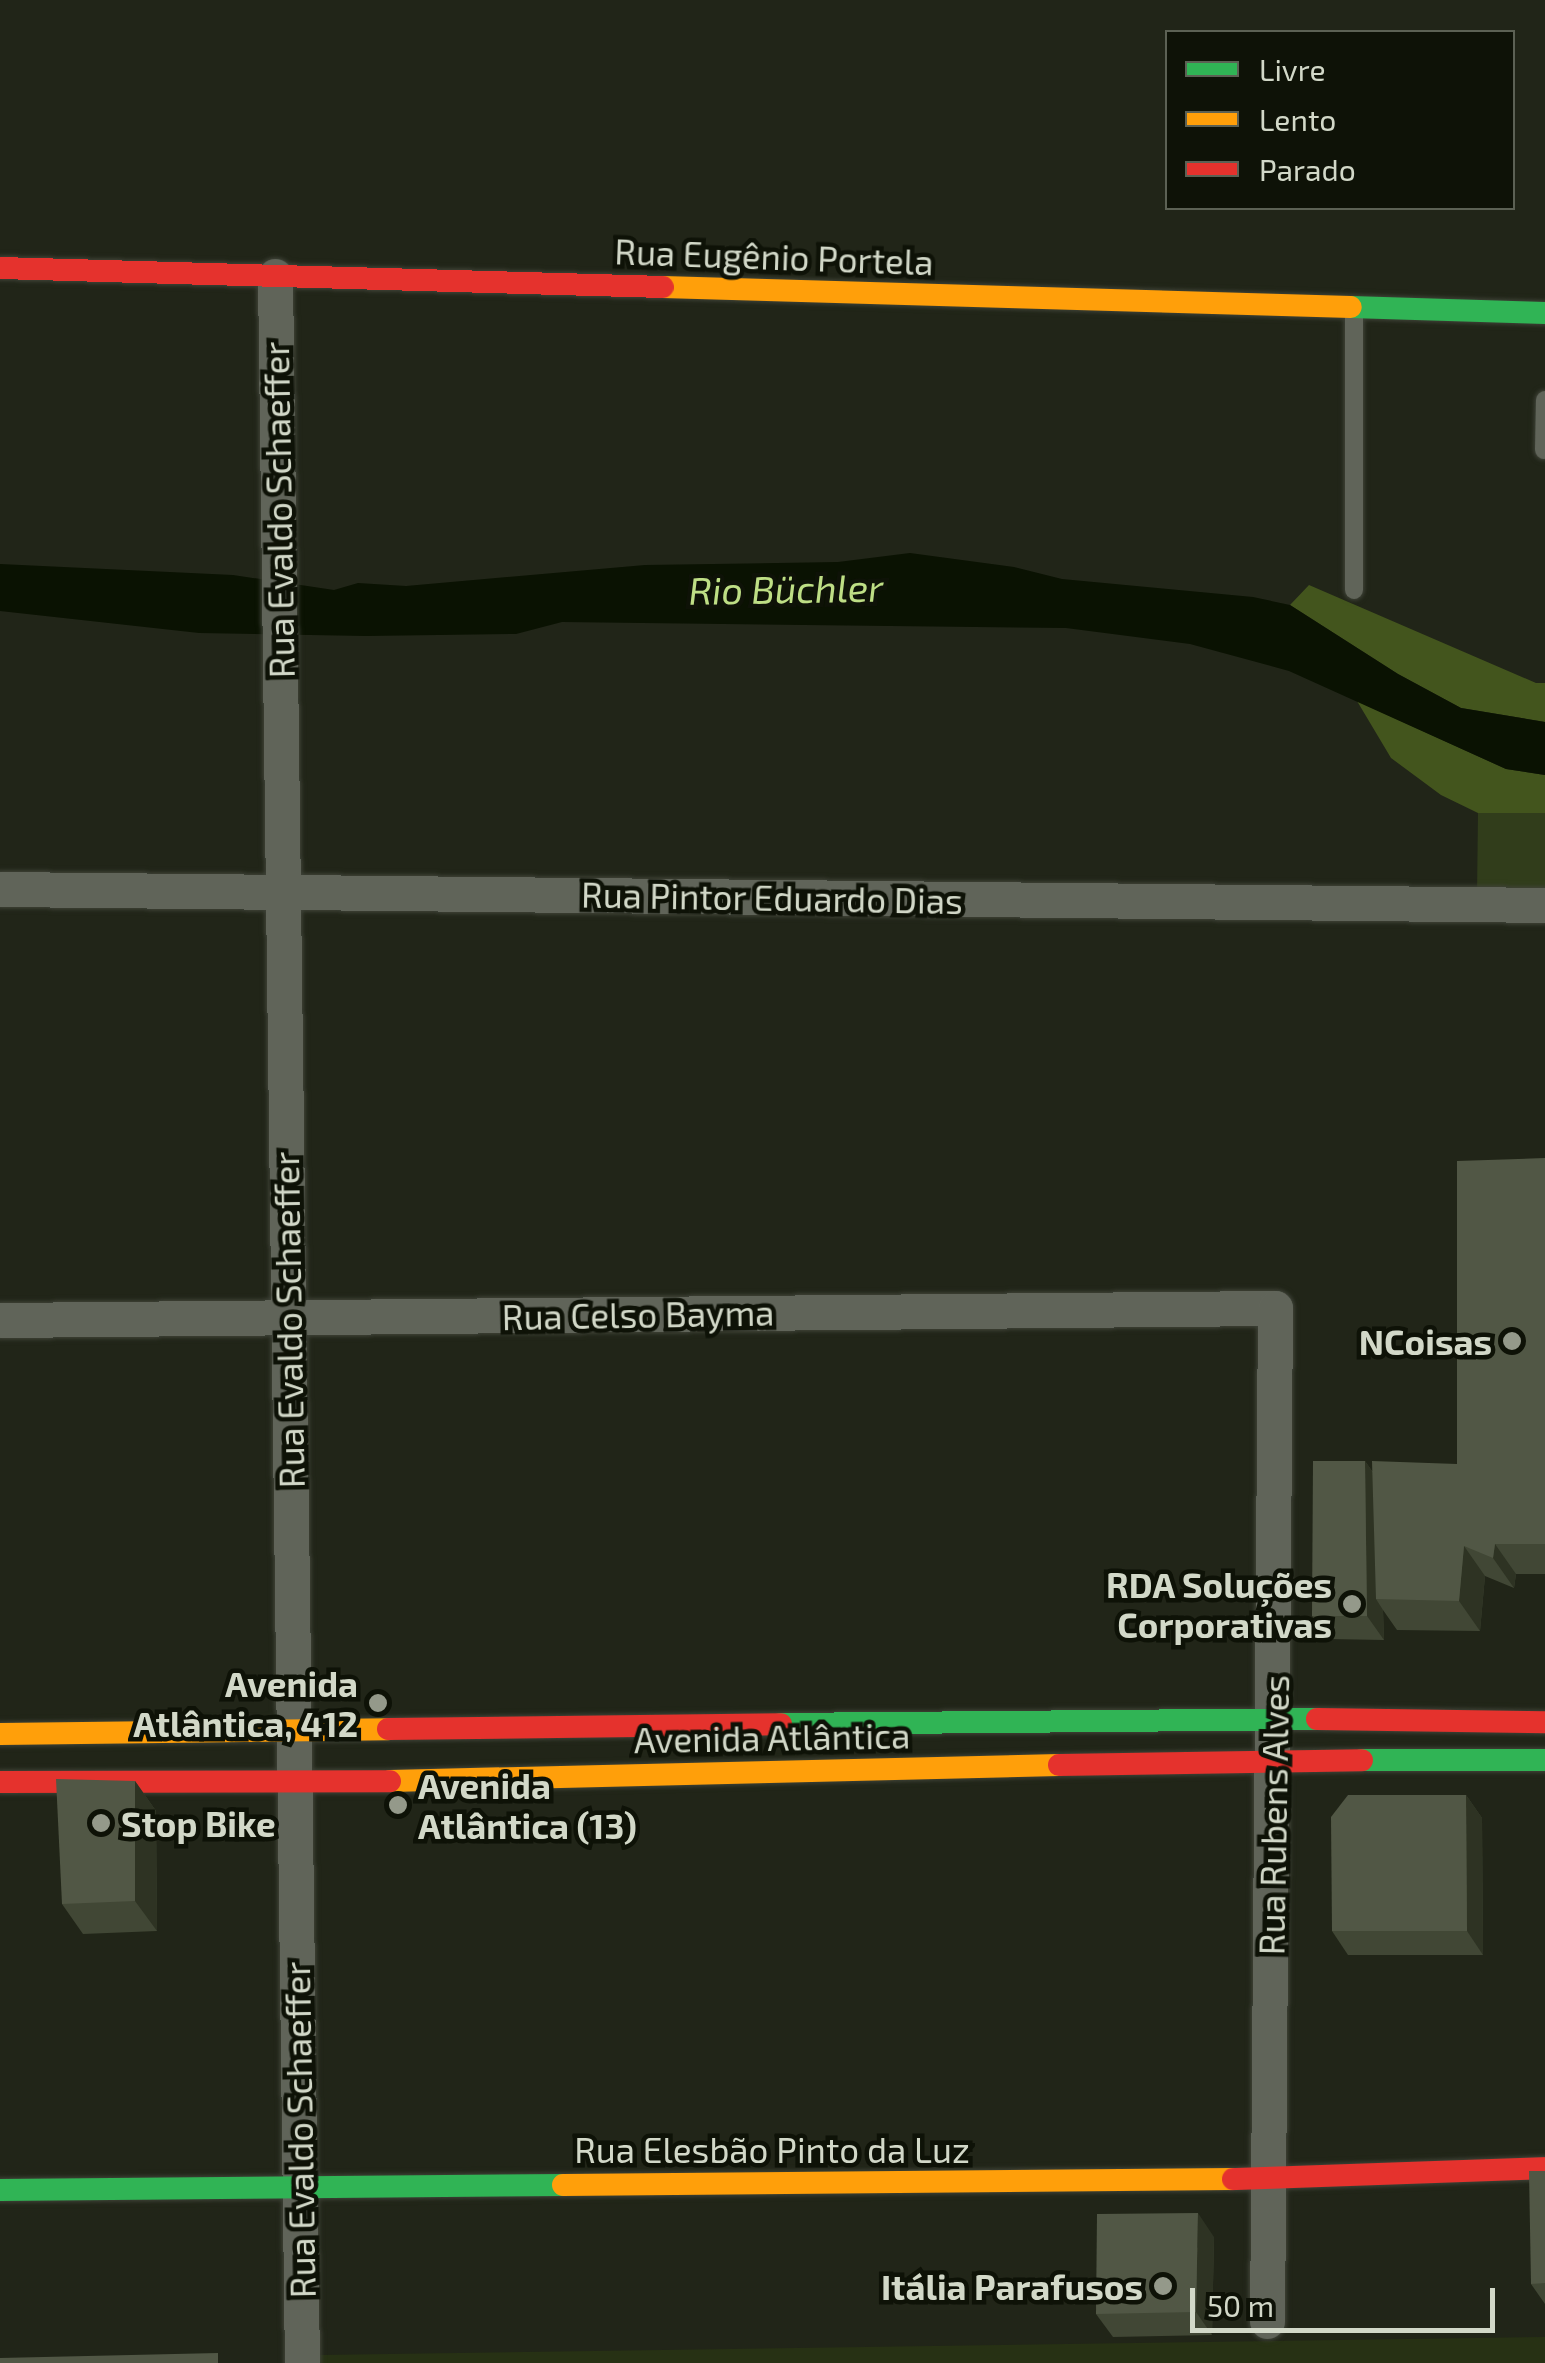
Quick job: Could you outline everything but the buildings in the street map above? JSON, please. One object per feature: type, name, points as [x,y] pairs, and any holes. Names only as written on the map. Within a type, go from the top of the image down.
[{"type":"street","name":"Rua Eugênio Portela","points":[[0,268],[1545,313]]},
{"type":"street","name":"Rua Evaldo Schaeffer","points":[[275,276],[302,2363]]},
{"type":"street","name":"Rua Pintor Eduardo Dias","points":[[0,889],[1545,905]]},
{"type":"street","name":"Rua Celso Bayma","points":[[0,1320],[1275,1308]]},
{"type":"street","name":"Rua Rubens Alves","points":[[1267,2321],[1275,1718],[1275,1308]]},
{"type":"street","name":"Avenida Atlântica","points":[[0,1734],[1275,1718],[1545,1722]]},
{"type":"street","name":"Avenida Atlântica","points":[[0,1782],[295,1782],[1272,1760],[1545,1760]]},
{"type":"street","name":"Rua Elesbão Pinto da Luz","points":[[0,2190],[1269,2180],[1545,2168]]},
{"type":"lane","points":[[1354,308],[1354,590]]},
{"type":"lane","points":[[1544,450],[1545,400]]},
{"type":"shaded area","points":[[1478,813],[1545,813],[1545,895],[1477,895]]},
{"type":"shaded area","points":[[1545,2337],[1545,2363],[318,2363],[318,2355]]},
{"type":"green space","points":[[1309,585],[1536,683],[1545,683],[1545,722],[1461,708],[1398,674],[1290,605]]},
{"type":"green space","points":[[1357,701],[1506,769],[1545,775],[1545,813],[1478,813],[1441,795],[1391,758]]},
{"type":"water","name":"Rio Büchler","points":[[910,553],[1014,567],[1062,579],[1253,597],[1290,605],[1398,674],[1461,708],[1545,722],[1545,775],[1506,769],[1289,671],[1190,644],[1066,628],[562,622],[516,634],[366,636],[199,633],[0,611],[0,564],[233,575],[334,590],[358,583],[406,586],[645,565],[838,562]]},
{"type":"traffic: fast","points":[[1351,307],[1545,313]]},
{"type":"traffic: fast","points":[[781,1724],[1317,1719]]},
{"type":"traffic: fast","points":[[1362,1760],[1545,1760]]},
{"type":"traffic: fast","points":[[0,2190],[563,2185]]},
{"type":"traffic: slow","points":[[663,287],[1351,307]]},
{"type":"traffic: slow","points":[[0,1734],[388,1729]]},
{"type":"traffic: slow","points":[[390,1781],[1059,1765]]},
{"type":"traffic: slow","points":[[563,2185],[1233,2179]]},
{"type":"traffic: jam","points":[[0,268],[663,287]]},
{"type":"traffic: jam","points":[[1317,1719],[1545,1722]]},
{"type":"traffic: jam","points":[[388,1729],[781,1724]]},
{"type":"traffic: jam","points":[[1059,1765],[1362,1760]]},
{"type":"traffic: jam","points":[[0,1782],[390,1781]]},
{"type":"traffic: jam","points":[[1233,2179],[1545,2168]]},
{"type":"place","name":"NCoisas","points":[[1512,1341]]},
{"type":"place","name":"RDA Soluções Corporativas","points":[[1352,1604]]},
{"type":"place","name":"Avenida Atlântica, 412","points":[[378,1703]]},
{"type":"place","name":"Avenida Atlântica (13)","points":[[398,1805]]},
{"type":"place","name":"Stop Bike","points":[[101,1823]]},
{"type":"place","name":"Itália Parafusos","points":[[1163,2286]]}]
